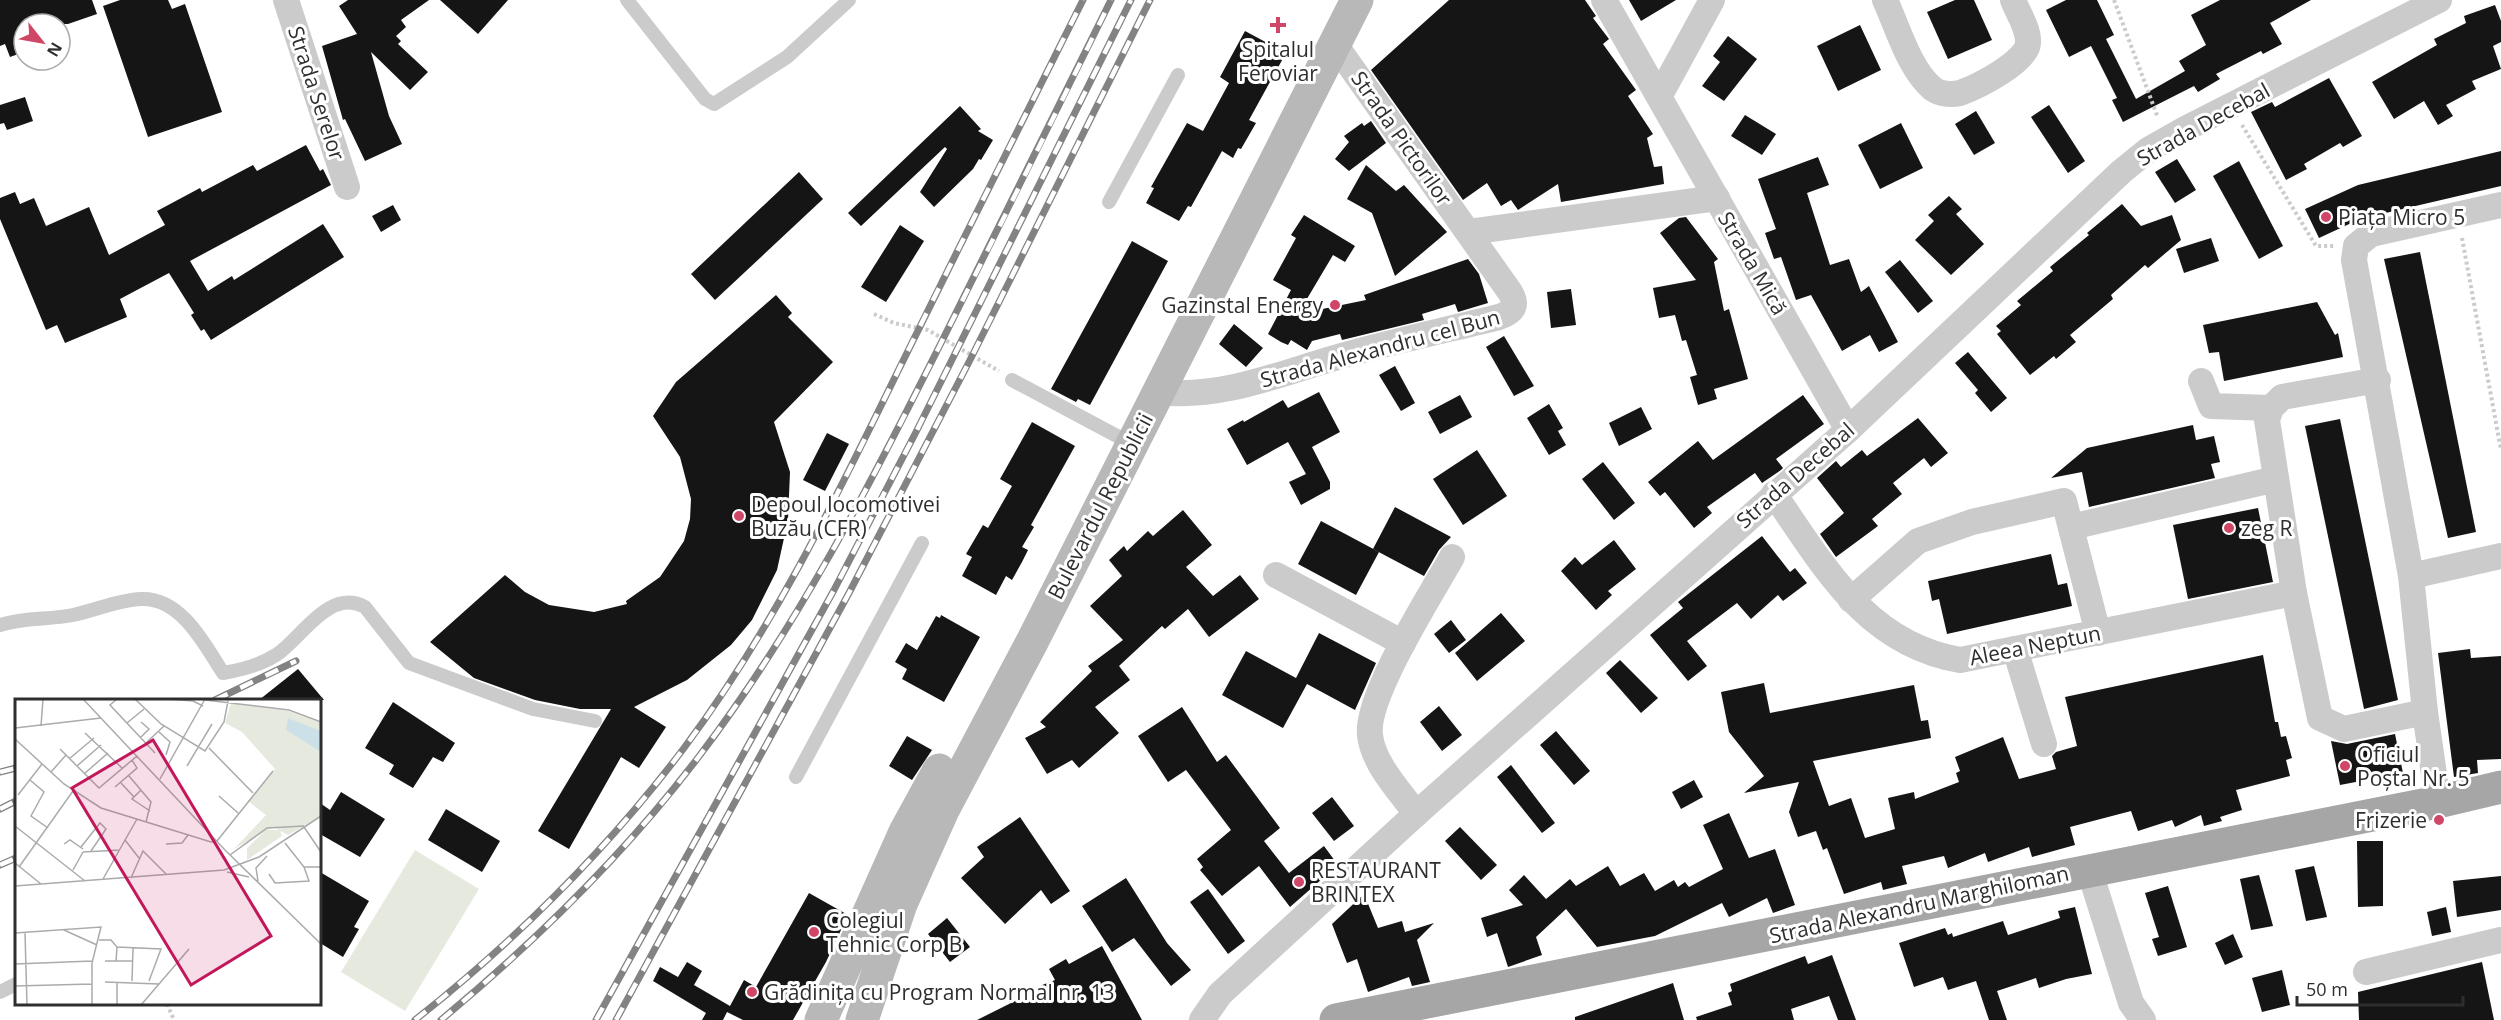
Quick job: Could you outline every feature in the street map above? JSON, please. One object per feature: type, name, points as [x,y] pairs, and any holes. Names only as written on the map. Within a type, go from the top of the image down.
[{"type":"main road","name":"Bulevardul Republicii","points":[[862,1020],[901,904],[943,810],[1032,642],[1357,0]]},
{"type":"main road","points":[[821,1020],[905,832],[937,774],[989,693],[1032,642]]},
{"type":"main road","name":"Strada Alexandru Marghiloman","points":[[1336,1020],[2089,869],[2438,802],[2501,787]]},
{"type":"street","name":"Strada Serelor","points":[[286,0],[347,187]]},
{"type":"street","name":"Strada Mică","points":[[1604,0],[1848,430]]},
{"type":"street","points":[[1660,96],[1712,0]]},
{"type":"street","points":[[1886,0],[1917,68],[1935,90],[1947,94],[1959,93],[2016,63],[2025,54],[2028,43],[2025,28],[2013,0]]},
{"type":"street","name":"Strada Decebal","points":[[1202,1020],[1220,994],[1416,814],[1848,430],[2121,172],[2148,150],[2185,129],[2439,0]]},
{"type":"street","name":"Strada Pictorilor","points":[[1334,43],[1469,232]]},
{"type":"street","points":[[1469,232],[1717,198]]},
{"type":"street","points":[[2438,802],[2425,712],[2411,576],[2378,380],[2354,260],[2356,246],[2371,234],[2501,205]]},
{"type":"street","name":"Strada Alexandru cel Bun","points":[[1159,392],[1188,395],[1228,389],[1341,356],[1510,313],[1515,300],[1469,232]]},
{"type":"street","points":[[2378,380],[2282,397],[2271,408],[2267,420],[2294,593],[2320,718],[2344,729],[2425,712]]},
{"type":"street","points":[[2201,381],[2211,406],[2271,408]]},
{"type":"street","points":[[2071,527],[2276,478]]},
{"type":"street","name":"Aleea Neptun","points":[[1774,494],[1836,584],[1851,600],[1882,627],[1905,643],[1933,656],[1960,660],[2294,593]]},
{"type":"street","points":[[1851,600],[1918,541],[1972,522],[2064,501],[2098,633]]},
{"type":"street","points":[[2411,576],[2501,556]]},
{"type":"street","points":[[1416,814],[1382,767],[1370,735],[1371,717],[1403,643],[1452,557]]},
{"type":"street","points":[[1276,575],[1403,643]]},
{"type":"street","points":[[2015,649],[2044,744]]},
{"type":"street","points":[[2089,869],[2131,1003],[2143,1020]]},
{"type":"street","points":[[2366,972],[2500,943]]},
{"type":"lane","points":[[627,0],[705,99],[714,104],[787,57],[849,0]]},
{"type":"lane","points":[[1109,202],[1178,75]]},
{"type":"lane","points":[[1012,380],[1132,444]]},
{"type":"lane","points":[[796,777],[922,543]]},
{"type":"lane","points":[[0,625],[18,620],[65,616],[132,600],[149,599],[165,605],[184,618],[223,673],[264,662],[279,653],[320,615],[334,607],[358,604],[365,607],[410,663],[533,709],[595,722]]},
{"type":"lane","points":[[0,992],[15,984]]},
{"type":"path","points":[[2114,0],[2159,120],[2175,113],[2185,129]]},
{"type":"path","points":[[2237,117],[2316,246],[2356,246]]},
{"type":"path","points":[[2457,214],[2501,450]]},
{"type":"path","points":[[874,314],[894,323],[920,327],[944,338],[1012,380]]},
{"type":"path","points":[[167,1005],[174,1020]]},
{"type":"shaded area","points":[[415,850],[479,889],[405,1011],[341,972]]},
{"type":"building","points":[[0,0],[92,0],[97,14],[72,23],[72,12],[12,12],[12,56],[10,57],[5,44],[0,46]]},
{"type":"building","points":[[120,0],[168,0],[172,9],[185,4],[222,112],[148,137],[103,6]]},
{"type":"building","points":[[348,0],[429,0],[401,20],[406,27],[396,36],[401,41],[398,44],[428,72],[410,90],[371,52],[389,116],[402,144],[365,161],[345,119],[343,120],[322,46],[357,34],[339,6]]},
{"type":"building","points":[[440,0],[508,0],[478,34]]},
{"type":"building","points":[[1449,0],[1585,0],[1596,16],[1593,18],[1609,39],[1603,44],[1636,90],[1628,96],[1653,134],[1647,138],[1654,167],[1662,166],[1664,184],[1561,202],[1558,184],[1518,210],[1511,200],[1501,206],[1487,183],[1463,200],[1371,70]]},
{"type":"building","points":[[1629,0],[1676,0],[1641,21]]},
{"type":"building","points":[[1955,0],[1974,0],[1992,40],[1948,59],[1927,12]]},
{"type":"building","points":[[2066,0],[2097,0],[2114,35],[2106,39],[2136,99],[2185,71],[2179,61],[2206,45],[2191,15],[2220,0],[2311,0],[2270,23],[2282,44],[2263,54],[2261,51],[2216,74],[2220,79],[2198,92],[2194,86],[2123,122],[2112,100],[2117,98],[2091,46],[2069,57],[2046,10]]},
{"type":"building","points":[[2495,5],[2501,21],[2501,42],[2493,46],[2501,69],[2472,81],[2476,89],[2446,105],[2453,116],[2438,125],[2424,101],[2394,119],[2372,82],[2437,45],[2434,39],[2466,23],[2464,16]]},
{"type":"building","points":[[1860,25],[1881,70],[1838,91],[1817,46]]},
{"type":"building","points":[[1245,31],[1286,53],[1249,120],[1256,123],[1241,149],[1238,148],[1233,158],[1222,151],[1191,207],[1188,206],[1179,221],[1146,203],[1154,188],[1151,187],[1187,123],[1203,131],[1229,83],[1220,77]]},
{"type":"building","points":[[1728,36],[1757,59],[1724,101],[1702,86],[1720,62],[1713,56]]},
{"type":"building","points":[[2329,78],[2362,136],[2343,147],[2340,143],[2304,164],[2307,169],[2286,180],[2251,112],[2272,102],[2275,107]]},
{"type":"building","points":[[25,97],[33,121],[7,130],[4,123],[0,124],[0,105]]},
{"type":"building","points":[[2049,105],[2085,161],[2068,173],[2031,117]]},
{"type":"building","points":[[960,106],[981,129],[978,131],[993,140],[981,160],[979,159],[973,169],[934,207],[920,192],[947,149],[945,147],[861,226],[848,213]]},
{"type":"building","points":[[1976,111],[1995,143],[1974,155],[1955,124]]},
{"type":"building","points":[[1745,115],[1776,134],[1762,155],[1731,136]]},
{"type":"building","points":[[1371,121],[1386,143],[1349,171],[1335,159],[1349,142],[1344,136],[1362,123],[1364,126]]},
{"type":"building","points":[[1901,123],[1923,168],[1880,189],[1858,145]]},
{"type":"building","points":[[306,145],[320,171],[323,169],[331,185],[190,261],[208,291],[232,276],[234,280],[323,224],[344,257],[211,340],[204,329],[201,331],[191,315],[194,313],[169,273],[120,299],[127,317],[65,343],[57,325],[46,330],[0,219],[0,198],[15,192],[20,204],[34,198],[46,226],[89,207],[109,255],[165,225],[157,211],[200,188],[202,192],[253,165],[257,171]]},
{"type":"building","points":[[2501,151],[2501,186],[2360,219],[2319,238],[2305,209],[2358,185]]},
{"type":"building","points":[[1818,157],[1829,185],[1807,193],[1830,265],[1849,259],[1861,292],[1869,286],[1898,342],[1879,352],[1870,335],[1842,351],[1811,295],[1796,300],[1781,257],[1774,259],[1765,233],[1776,229],[1758,179]]},
{"type":"building","points":[[2177,159],[2196,190],[2175,203],[2155,172]]},
{"type":"building","points":[[2239,161],[2283,246],[2259,259],[2213,176]]},
{"type":"building","points":[[1366,165],[1396,191],[1404,185],[1447,232],[1395,276],[1372,213],[1347,199]]},
{"type":"building","points":[[799,172],[823,199],[715,300],[691,274]]},
{"type":"building","points":[[1949,196],[1962,209],[1956,214],[1984,244],[1951,275],[1915,240],[1934,221],[1928,215]]},
{"type":"building","points":[[2122,204],[2141,226],[2172,215],[2181,240],[2148,268],[2145,265],[2111,295],[2113,299],[2070,335],[2076,342],[2056,359],[2054,356],[2030,375],[1997,334],[2001,331],[1996,326],[2021,305],[2017,301],[2053,271],[2050,267]]},
{"type":"building","points":[[393,205],[401,220],[381,232],[372,216]]},
{"type":"building","points":[[1304,215],[1355,246],[1345,262],[1333,255],[1298,314],[1366,300],[1364,295],[1468,259],[1479,274],[1488,303],[1458,312],[1455,304],[1422,314],[1424,320],[1342,340],[1340,334],[1312,341],[1307,350],[1291,340],[1288,345],[1281,342],[1268,334],[1291,290],[1273,280],[1296,238],[1291,235]]},
{"type":"building","points":[[1686,217],[1718,259],[1714,262],[1724,311],[1729,309],[1748,379],[1714,389],[1717,399],[1698,405],[1690,377],[1697,375],[1686,340],[1682,341],[1675,315],[1659,318],[1653,288],[1696,280],[1660,233],[1679,218]]},
{"type":"building","points":[[900,225],[924,241],[886,302],[861,287]]},
{"type":"building","points":[[2211,238],[2219,261],[2184,273],[2176,249]]},
{"type":"building","points":[[1132,241],[1168,261],[1090,405],[1078,399],[1076,402],[1051,389]]},
{"type":"building","points":[[2420,252],[2476,532],[2448,538],[2384,259]]},
{"type":"building","points":[[1900,260],[1933,301],[1918,313],[1885,272]]},
{"type":"building","points":[[1571,289],[1576,325],[1551,328],[1547,292]]},
{"type":"building","name":"Depoul locomotivei Buzău (CFR)","points":[[776,295],[792,313],[788,317],[833,362],[774,422],[790,472],[788,520],[777,570],[752,620],[731,645],[687,680],[634,707],[666,727],[639,768],[621,757],[569,849],[538,831],[611,709],[580,709],[535,700],[474,678],[430,642],[505,575],[525,592],[549,605],[594,612],[627,604],[626,601],[660,577],[684,541],[690,519],[691,499],[680,457],[653,416],[676,382]]},
{"type":"building","points":[[2317,302],[2335,335],[2338,333],[2343,357],[2224,381],[2219,352],[2209,353],[2203,325]]},
{"type":"building","points":[[1234,324],[1263,348],[1246,367],[1219,344]]},
{"type":"building","points":[[1504,336],[1534,386],[1514,396],[1486,347]]},
{"type":"building","points":[[1968,352],[2007,398],[1991,412],[1975,393],[1978,390],[1955,363]]},
{"type":"building","points":[[1395,366],[1415,403],[1401,411],[1379,375]]},
{"type":"building","points":[[1319,392],[1340,432],[1312,447],[1330,482],[1330,489],[1301,505],[1289,482],[1306,474],[1288,442],[1247,465],[1227,429],[1283,400],[1288,408]]},
{"type":"building","points":[[1460,395],[1472,417],[1440,434],[1428,412]]},
{"type":"building","points":[[1803,395],[1824,424],[1776,459],[1783,468],[1781,470],[1762,483],[1755,473],[1707,507],[1712,513],[1694,528],[1665,492],[1660,496],[1648,482],[1698,441],[1713,460]]},
{"type":"building","points":[[1549,404],[1563,428],[1558,431],[1566,445],[1549,455],[1527,418]]},
{"type":"building","points":[[1641,407],[1652,429],[1619,446],[1609,423]]},
{"type":"building","points":[[1918,418],[1948,453],[1931,467],[1924,458],[1893,483],[1902,494],[1872,519],[1878,526],[1836,557],[1820,534],[1844,513],[1817,478],[1836,461],[1841,467],[1862,450],[1867,456]]},
{"type":"building","points":[[2340,419],[2398,700],[2364,709],[2305,426]]},
{"type":"building","points":[[1032,422],[1075,446],[1031,525],[1034,527],[1022,547],[1028,550],[1022,562],[1012,580],[1006,576],[996,595],[962,576],[972,557],[966,554],[983,525],[988,528],[1012,486],[1000,479]]},
{"type":"building","points":[[2193,425],[2196,440],[2214,436],[2220,462],[2211,464],[2215,478],[2089,507],[2082,472],[2051,478],[2087,448]]},
{"type":"building","points":[[827,433],[849,444],[825,491],[803,480]]},
{"type":"building","points":[[1477,450],[1507,496],[1463,525],[1433,479]]},
{"type":"building","points":[[1603,462],[1635,503],[1614,520],[1582,479]]},
{"type":"building","points":[[1395,507],[1451,537],[1439,550],[1424,576],[1373,549]]},
{"type":"building","points":[[2258,508],[2273,582],[2188,599],[2173,525]]},
{"type":"building","points":[[1183,510],[1212,545],[1186,567],[1213,596],[1240,575],[1259,599],[1209,637],[1188,609],[1165,629],[1162,626],[1119,666],[1130,680],[1095,707],[1119,733],[1079,768],[1072,760],[1047,774],[1025,738],[1046,727],[1040,722],[1092,671],[1088,666],[1123,640],[1090,606],[1122,576],[1109,560],[1124,546],[1127,551],[1148,531],[1153,536]]},
{"type":"building","points":[[1321,521],[1379,552],[1356,595],[1298,564]]},
{"type":"building","points":[[1762,536],[1790,572],[1795,568],[1807,583],[1783,601],[1778,595],[1751,619],[1737,603],[1687,641],[1707,666],[1688,681],[1650,635],[1683,608],[1678,602]]},
{"type":"building","points":[[1614,540],[1636,569],[1608,591],[1612,595],[1596,610],[1561,571],[1575,557],[1582,565]]},
{"type":"building","points":[[2051,554],[2058,585],[2067,583],[2072,606],[1947,634],[1939,599],[1932,601],[1928,581]]},
{"type":"building","points":[[1501,613],[1525,641],[1477,681],[1455,653]]},
{"type":"building","points":[[941,615],[980,637],[944,702],[902,679],[907,669],[895,662],[906,643],[917,650],[936,616],[940,618]]},
{"type":"building","points":[[1451,620],[1466,640],[1449,653],[1434,634]]},
{"type":"building","points":[[1319,633],[1376,663],[1355,710],[1307,684],[1283,728],[1222,695],[1246,651],[1296,678]]},
{"type":"building","points":[[2470,649],[2471,658],[2501,656],[2501,759],[2477,760],[2478,773],[2454,777],[2438,653]]},
{"type":"building","points":[[2263,655],[2275,722],[2278,722],[2281,737],[2286,736],[2292,758],[2286,760],[2290,776],[2236,790],[2242,810],[2220,817],[2222,821],[2204,826],[2201,815],[2175,827],[2172,820],[2138,831],[2131,811],[2070,827],[2075,845],[2032,857],[2029,847],[1988,862],[1985,853],[1948,868],[1944,856],[1902,866],[1907,884],[1883,890],[1881,882],[1844,894],[1827,848],[1823,850],[1816,831],[1798,837],[1789,812],[1799,782],[1744,793],[1764,776],[1729,732],[1721,692],[1764,683],[1770,713],[1914,685],[1921,721],[1928,720],[1931,738],[1813,761],[1829,806],[1851,798],[1865,838],[1895,829],[1888,798],[1914,792],[1915,799],[1959,782],[1956,773],[1960,771],[1955,757],[2003,737],[2019,779],[2056,769],[2052,756],[2056,752],[2077,746],[2065,697]]},
{"type":"building","points":[[1620,660],[1658,698],[1641,713],[1606,673]]},
{"type":"building","points":[[298,669],[324,700],[321,699],[260,699]]},
{"type":"building","points":[[393,702],[455,743],[443,762],[433,757],[413,788],[389,774],[394,765],[365,748]]},
{"type":"building","points":[[1439,706],[1462,735],[1442,751],[1420,722]]},
{"type":"building","points":[[1182,707],[1217,762],[1226,755],[1280,828],[1264,841],[1289,873],[1324,846],[1338,865],[1290,907],[1259,866],[1222,896],[1200,870],[1203,867],[1197,859],[1231,830],[1186,770],[1168,782],[1138,736]]},
{"type":"building","points":[[1556,731],[1590,771],[1574,785],[1540,745]]},
{"type":"building","points":[[2395,734],[2403,773],[2340,785],[2331,741],[2347,744]]},
{"type":"building","points":[[907,736],[932,750],[912,780],[889,766]]},
{"type":"building","points":[[1511,765],[1555,823],[1542,833],[1497,777]]},
{"type":"building","points":[[1694,780],[1703,797],[1681,809],[1672,792]]},
{"type":"building","points":[[341,792],[385,819],[360,857],[321,835],[321,804],[330,810]]},
{"type":"building","points":[[1332,797],[1354,826],[1334,841],[1312,813]]},
{"type":"building","points":[[446,809],[500,841],[482,872],[428,840]]},
{"type":"building","points":[[1729,813],[1749,858],[1775,849],[1795,905],[1773,913],[1767,898],[1729,917],[1722,903],[1655,936],[1597,947],[1566,909],[1536,937],[1542,955],[1508,967],[1497,933],[1487,937],[1481,918],[1523,905],[1509,890],[1524,875],[1546,899],[1570,879],[1576,886],[1608,866],[1620,886],[1644,873],[1655,891],[1674,880],[1678,887],[1685,882],[1689,887],[1723,869],[1703,825]]},
{"type":"building","points":[[1020,817],[1070,891],[1051,904],[1041,890],[1005,924],[961,878],[984,857],[977,847]]},
{"type":"building","points":[[1460,827],[1497,865],[1481,880],[1445,841]]},
{"type":"building","points":[[2357,841],[2383,841],[2383,906],[2358,907]]},
{"type":"building","points":[[2314,866],[2327,917],[2306,921],[2295,870]]},
{"type":"building","points":[[321,873],[369,901],[354,927],[359,929],[343,957],[321,944]]},
{"type":"building","points":[[2259,875],[2273,926],[2251,930],[2240,879]]},
{"type":"building","points":[[2501,876],[2501,910],[2457,917],[2453,881]]},
{"type":"building","points":[[1126,878],[1167,943],[1191,970],[1171,986],[1134,938],[1112,952],[1082,906]]},
{"type":"building","points":[[2168,886],[2187,947],[2158,956],[2152,939],[2159,937],[2145,893]]},
{"type":"building","points":[[1208,889],[1245,941],[1228,954],[1190,902]]},
{"type":"building","points":[[809,893],[848,915],[826,962],[793,1020],[743,1020],[727,1012],[723,1020],[702,1020],[706,1013],[653,981],[660,967],[678,977],[687,962],[702,971],[694,985],[730,1006],[744,980],[756,987]]},
{"type":"building","points":[[1364,894],[1378,928],[1402,921],[1405,932],[1434,923],[1417,940],[1430,982],[1412,986],[1409,977],[1368,992],[1357,959],[1347,963],[1332,924]]},
{"type":"building","points":[[2075,907],[2092,974],[2066,979],[2039,988],[2036,978],[1997,991],[2007,1020],[1989,1020],[1976,981],[1948,990],[1943,977],[1914,987],[1899,943],[1945,928],[1948,935],[1952,933],[1953,937],[2003,921],[2008,935],[2060,918],[2058,911]]},
{"type":"building","points":[[2446,907],[2451,932],[2432,936],[2427,912]]},
{"type":"building","points":[[947,918],[970,947],[950,962],[928,934]]},
{"type":"building","points":[[2233,934],[2243,957],[2225,965],[2215,943]]},
{"type":"building","points":[[1102,946],[1142,1020],[977,1020],[1023,997],[1022,993],[1055,980],[1049,969],[1066,959],[1069,964]]},
{"type":"building","points":[[1832,955],[1856,1020],[1838,1020],[1829,996],[1791,1009],[1794,1020],[1697,1020],[1696,1017],[1732,1005],[1728,993],[1732,991],[1730,984],[1805,956],[1808,964]]},
{"type":"building","points":[[2482,962],[2494,1020],[2359,1020],[2358,992]]},
{"type":"building","points":[[2282,970],[2290,1005],[2262,1012],[2252,978]]},
{"type":"building","points":[[1673,983],[1684,1020],[1575,1020],[1575,1017]]},
{"type":"railway","points":[[415,1020],[524,926],[592,858],[654,786],[716,704],[773,612],[826,516],[1083,0]]},
{"type":"railway","points":[[441,1020],[545,928],[610,862],[700,755],[769,656],[831,553],[888,447],[1111,0]]},
{"type":"railway","points":[[596,1020],[834,590],[916,432],[1131,0]]},
{"type":"railway","points":[[616,1020],[849,593],[969,362],[1150,0]]},
{"type":"railway","points":[[217,699],[296,661]]},
{"type":"railway","points":[[0,772],[15,768]]},
{"type":"railway","points":[[0,809],[15,802]]},
{"type":"railway","points":[[0,865],[15,858]]},
{"type":"place","name":"Spitalul Feroviar","points":[[1278,25]]},
{"type":"place","name":"Piața Micro 5","points":[[2326,217]]},
{"type":"place","name":"Gazinstal Energy","points":[[1335,305]]},
{"type":"place","name":"Depoul locomotivei Buzău (CFR)","points":[[739,516]]},
{"type":"place","name":"zeg R","points":[[2229,528]]},
{"type":"place","name":"Oficiul Poștal Nr. 5","points":[[2345,766]]},
{"type":"place","name":"Frizerie","points":[[2439,820]]},
{"type":"place","name":"RESTAURANT BRINTEX","points":[[1299,882]]},
{"type":"place","name":"Colegiul Tehnic Corp B","points":[[814,932]]},
{"type":"place","name":"Grădinița cu Program Normal nr. 13","points":[[752,992]]}]
